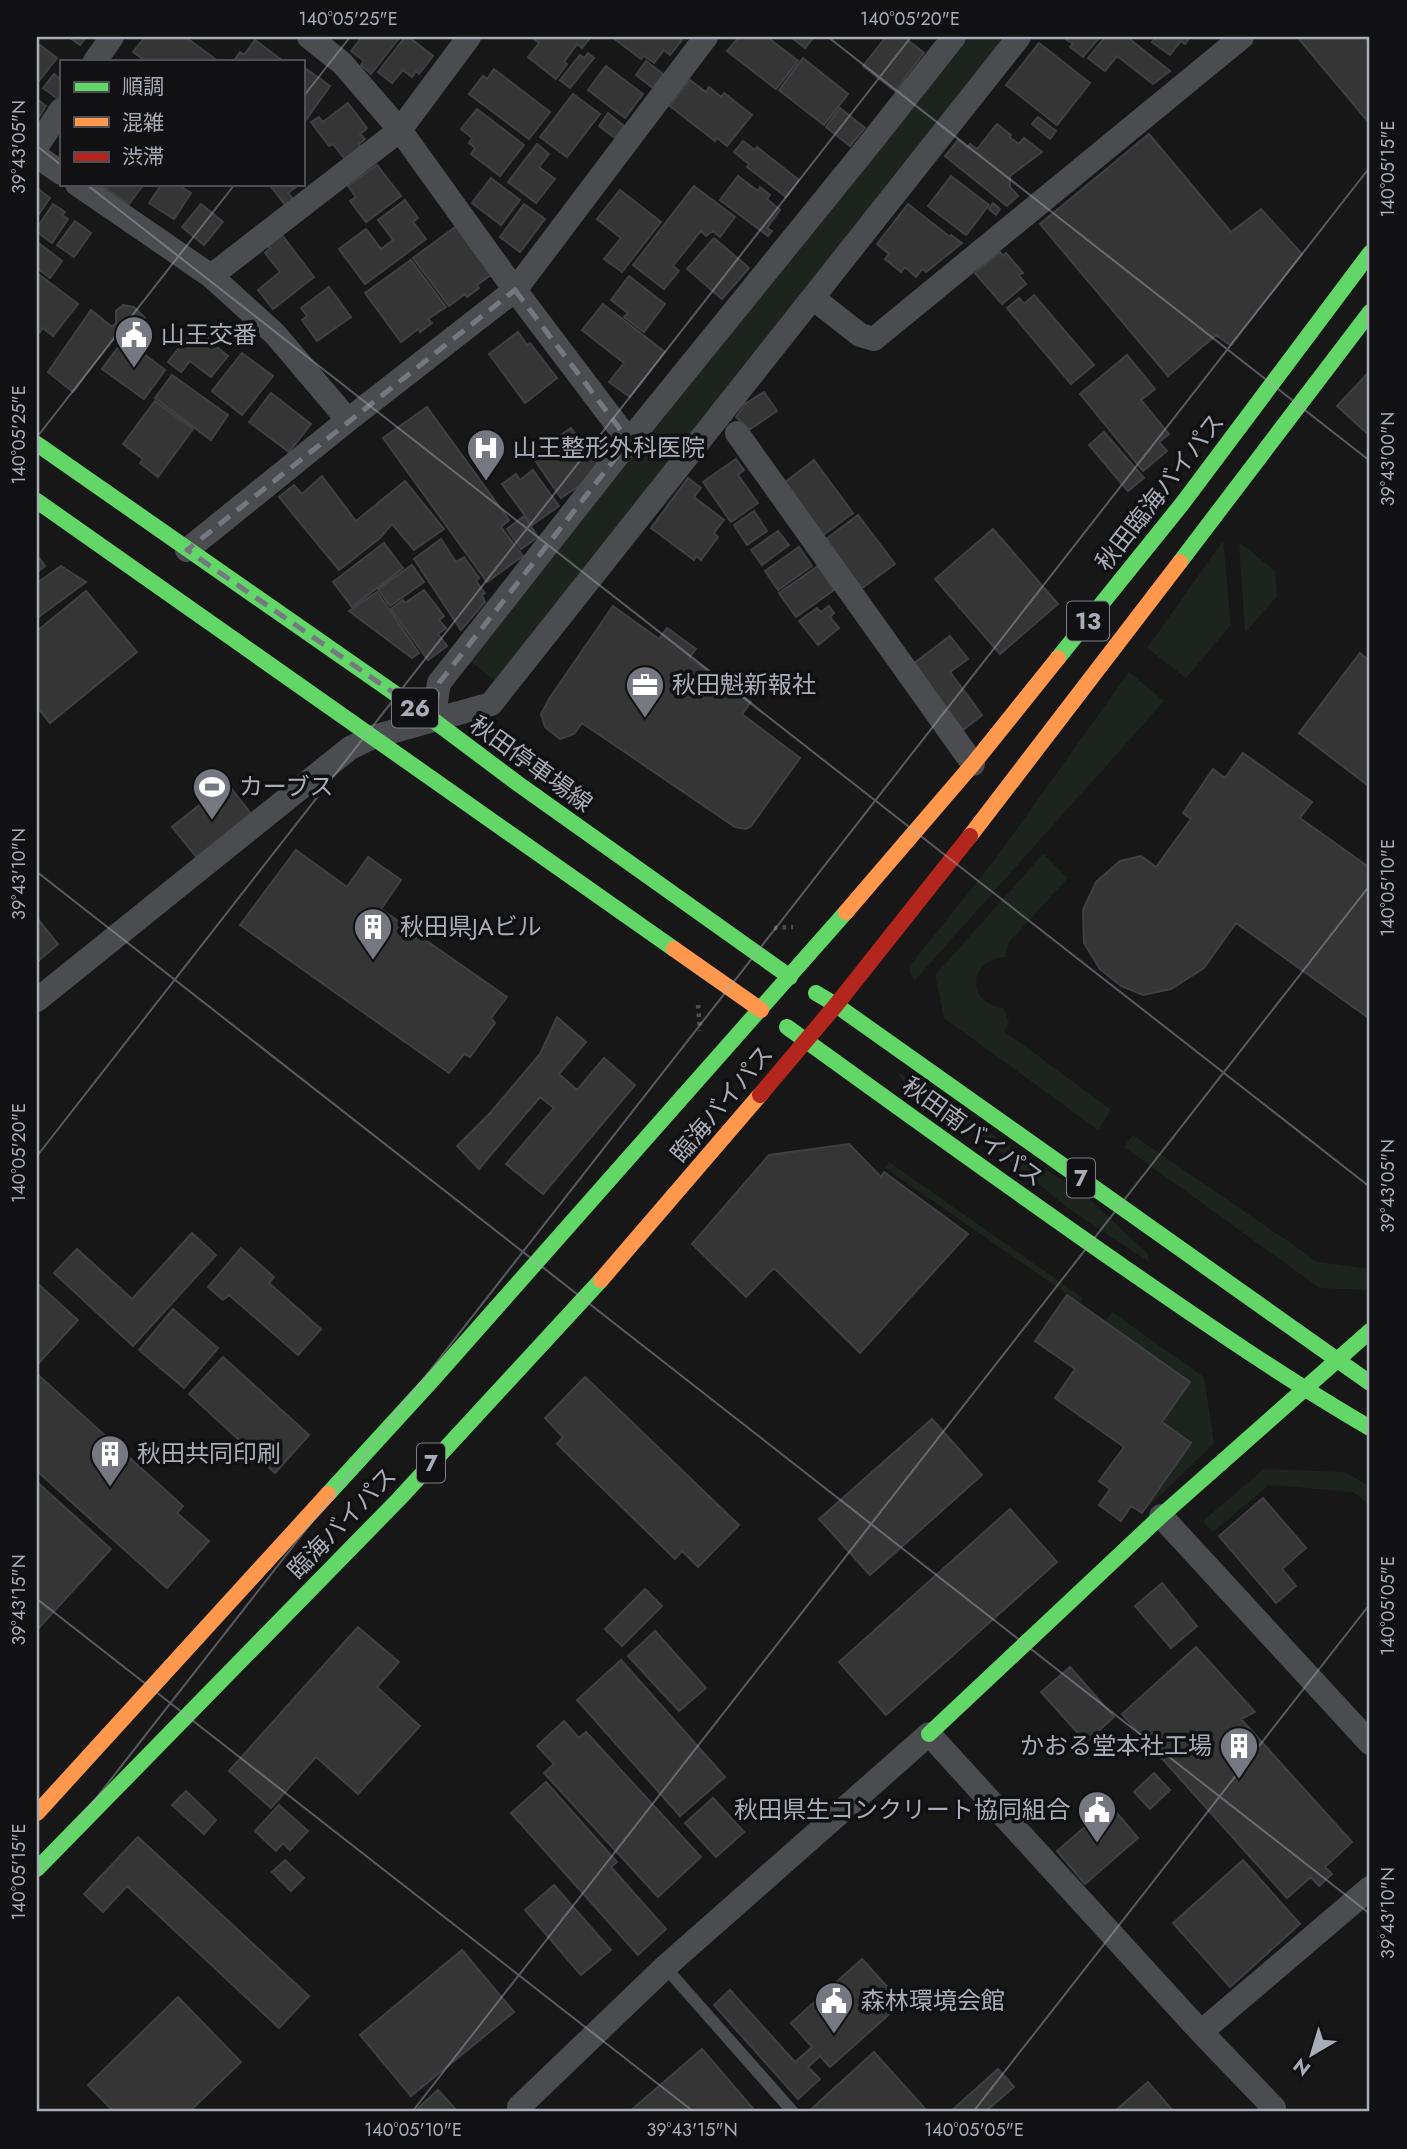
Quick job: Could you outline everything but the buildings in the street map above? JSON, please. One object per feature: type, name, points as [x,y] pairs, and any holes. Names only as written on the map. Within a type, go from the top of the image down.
[{"type":"main road","name":"秋田臨海バイパス","points":[[790,977],[973,764],[1182,504],[1370,253]]},
{"type":"main road","name":"13","points":[[807,1040],[1032,757],[1370,312]]},
{"type":"main road","name":"秋田停車場線","points":[[37,444],[433,720],[790,977]]},
{"type":"main road","name":"26","points":[[37,501],[761,1010]]},
{"type":"main road","name":"秋田南バイパス","points":[[790,977],[836,1005],[1370,1383]]},
{"type":"main road","name":"臨海バイパス","points":[[37,1813],[426,1387],[790,977]]},
{"type":"main road","name":"秋田南バイパス","points":[[761,1010],[807,1040],[985,1171],[1238,1346],[1304,1390],[1370,1428]]},
{"type":"main road","name":"臨海バイパス","points":[[37,1869],[399,1499],[629,1249],[807,1040]]},
{"type":"main road","points":[[929,1734],[1161,1516],[1370,1331]]},
{"type":"street","points":[[96,60],[112,37]]},
{"type":"street","points":[[309,37],[342,63],[400,130],[515,290],[629,441]]},
{"type":"street","points":[[211,276],[400,130],[469,37]]},
{"type":"street","points":[[187,550],[515,290],[706,37]]},
{"type":"street","points":[[433,720],[439,683],[629,441],[954,37]]},
{"type":"street","points":[[37,1000],[343,754],[373,737],[491,704],[1019,37]]},
{"type":"street","points":[[813,298],[860,335],[874,339],[1242,37]]},
{"type":"street","points":[[37,146],[60,112]]},
{"type":"street","points":[[37,156],[60,172]]},
{"type":"street","points":[[80,186],[211,276],[275,334],[348,421]]},
{"type":"street","points":[[737,433],[973,764]]},
{"type":"street","points":[[1161,1516],[1370,1743]]},
{"type":"street","points":[[519,2112],[519,2107],[666,1967],[929,1734],[1273,2108]]},
{"type":"street","points":[[1201,2032],[1370,1888]]},
{"type":"lane","points":[[666,1967],[793,2112]]},
{"type":"highlighted area","points":[[515,290],[629,441],[439,683],[433,720],[187,550]]},
{"type":"shaded area","points":[[966,37],[1014,37],[497,683],[466,657]]},
{"type":"shaded area","points":[[1223,541],[1231,625],[1186,678],[1147,648]]},
{"type":"shaded area","points":[[1239,542],[1275,571],[1277,596],[1245,633]]},
{"type":"shaded area","points":[[1129,672],[1164,701],[915,980],[909,967],[996,858]]},
{"type":"shaded area","points":[[1043,854],[1068,878],[1010,941],[1005,957],[984,965],[976,982],[982,999],[1003,1008],[1009,1022],[1004,1031],[1111,1110],[1098,1130],[944,1018],[935,975]]},
{"type":"shaded area","points":[[898,1072],[1086,1196],[1148,1254],[1148,1261],[1068,1208],[975,1132],[902,1080]]},
{"type":"shaded area","points":[[1133,1135],[1318,1262],[1370,1269],[1370,1290],[1320,1288],[1124,1147]]},
{"type":"shaded area","points":[[889,1162],[1083,1298],[1080,1303],[885,1168]]},
{"type":"shaded area","points":[[1112,1312],[1204,1377],[1214,1443],[1142,1513],[1191,1443],[1162,1422],[1105,1322]]},
{"type":"shaded area","points":[[1264,1469],[1345,1472],[1370,1487],[1370,1505],[1353,1492],[1269,1485],[1213,1532],[1203,1521]]},
{"type":"traffic: fast","points":[[1058,658],[1182,504],[1370,253]]},
{"type":"traffic: fast","points":[[1180,562],[1370,312]]},
{"type":"traffic: fast","points":[[37,444],[433,720],[790,977]]},
{"type":"traffic: fast","points":[[37,501],[674,949]]},
{"type":"traffic: fast","points":[[328,1494],[435,1377],[846,912]]},
{"type":"traffic: fast","points":[[816,993],[1370,1383]]},
{"type":"traffic: fast","points":[[787,1027],[1155,1289],[1277,1371],[1370,1428]]},
{"type":"traffic: fast","points":[[37,1869],[399,1499],[601,1280]]},
{"type":"traffic: fast","points":[[929,1734],[1161,1516],[1370,1331]]},
{"type":"traffic: slow","points":[[970,836],[1180,562]]},
{"type":"traffic: slow","points":[[846,912],[973,764],[1058,658]]},
{"type":"traffic: slow","points":[[674,949],[761,1010]]},
{"type":"traffic: slow","points":[[601,1280],[760,1095]]},
{"type":"traffic: slow","points":[[37,1813],[328,1494]]},
{"type":"traffic: jam","points":[[760,1095],[836,1005],[970,836]]},
{"type":"place","name":"山王交番","points":[[134,369]]},
{"type":"place","name":"山王整形外科医院","points":[[486,482]]},
{"type":"place","name":"秋田魁新報社","points":[[645,719]]},
{"type":"place","name":"カーブス","points":[[212,821]]},
{"type":"place","name":"秋田県JAビル","points":[[373,961]]},
{"type":"place","name":"秋田共同印刷","points":[[110,1488]]},
{"type":"place","name":"かおる堂本社工場","points":[[1239,1780]]},
{"type":"place","name":"秋田県生コンクリート協同組合","points":[[1097,1844]]},
{"type":"place","name":"森林環境会館","points":[[834,2035]]}]
